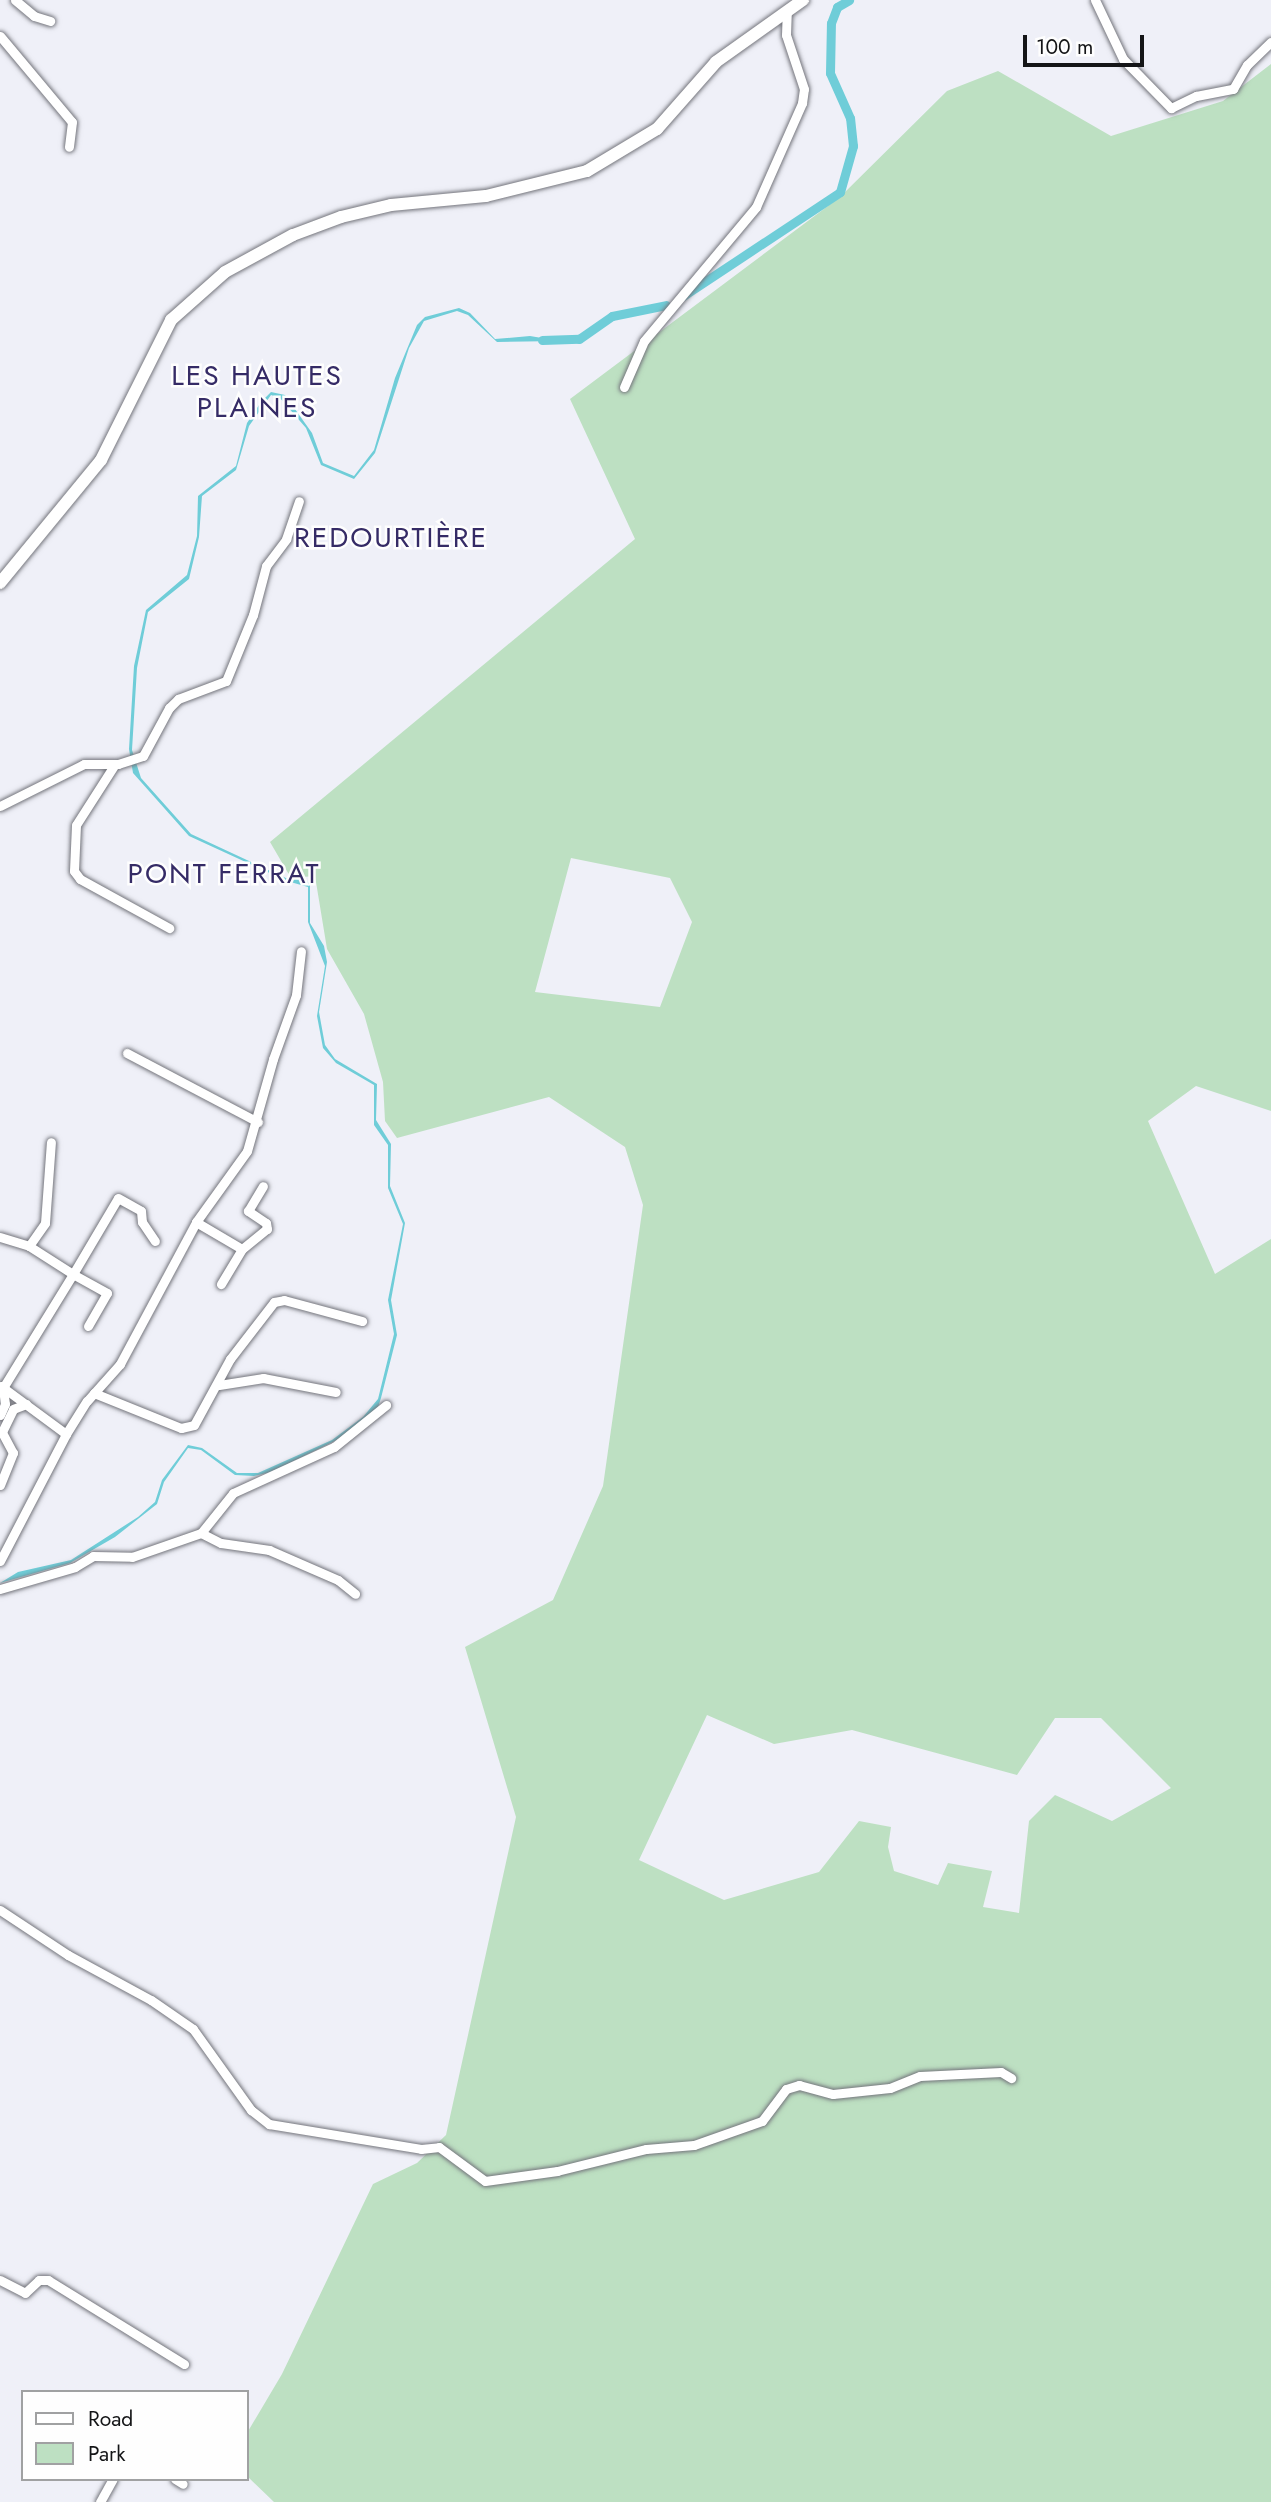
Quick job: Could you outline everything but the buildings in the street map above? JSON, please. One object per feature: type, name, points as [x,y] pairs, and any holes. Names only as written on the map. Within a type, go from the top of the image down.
[{"type":"street","points":[[15,0],[34,16],[50,21]]},
{"type":"street","points":[[0,583],[101,460],[170,320],[225,272],[293,234],[341,217],[519,188],[587,171],[617,156],[679,109],[716,62],[765,31],[787,9],[803,0]]},
{"type":"street","points":[[1095,0],[1123,59],[1171,108],[1196,96],[1233,89],[1247,65],[1271,42]]},
{"type":"street","points":[[624,387],[645,341],[756,207],[802,103],[804,89],[786,35],[787,9]]},
{"type":"street","points":[[0,36],[72,122],[69,147]]},
{"type":"street","points":[[0,806],[84,764],[115,764],[132,760],[145,752],[169,708],[226,681],[253,615],[266,566],[286,539],[299,501]]},
{"type":"street","points":[[115,764],[76,825],[74,871],[80,879],[169,928]]},
{"type":"street","points":[[0,1561],[66,1434],[94,1393],[120,1364],[196,1222],[247,1151],[258,1122],[272,1059],[296,995],[301,951]]},
{"type":"street","points":[[127,1053],[258,1122]]},
{"type":"street","points":[[29,1246],[45,1223],[51,1142]]},
{"type":"street","points":[[221,1283],[242,1249],[267,1229],[266,1223],[248,1211],[263,1186]]},
{"type":"street","points":[[0,1415],[5,1405],[2,1386],[118,1198],[141,1211],[142,1222],[155,1241]]},
{"type":"street","points":[[196,1222],[242,1249]]},
{"type":"street","points":[[0,1237],[29,1246],[107,1293],[88,1326]]},
{"type":"street","points":[[94,1393],[181,1428],[194,1425],[219,1385],[230,1359],[274,1302],[284,1300],[362,1321]]},
{"type":"street","points":[[219,1385],[263,1378],[336,1392]]},
{"type":"street","points":[[2,1386],[66,1434]]},
{"type":"street","points":[[0,1486],[13,1453],[1,1431],[13,1409],[26,1404]]},
{"type":"street","points":[[0,1589],[75,1567],[93,1556],[132,1557],[201,1533],[233,1493],[334,1447],[386,1405]]},
{"type":"street","points":[[201,1533],[221,1543],[269,1549],[338,1580],[355,1594]]},
{"type":"street","points":[[0,1910],[68,1955],[151,2000],[192,2029],[251,2110],[270,2124],[421,2149],[439,2147],[485,2181],[557,2171],[646,2149],[694,2145],[762,2121],[786,2089],[799,2085],[833,2094],[890,2088],[920,2076],[1001,2072],[1011,2078]]},
{"type":"street","points":[[0,2280],[25,2293],[39,2280],[48,2280],[184,2364]]},
{"type":"street","points":[[100,2502],[112,2481]]},
{"type":"green space","points":[[1271,64],[1271,1111],[1196,1086],[1148,1121],[1215,1274],[1271,1239],[1271,2502],[274,2502],[248,2477],[248,2431],[282,2374],[373,2184],[417,2163],[446,2135],[516,1817],[465,1647],[553,1600],[603,1486],[643,1205],[625,1147],[549,1097],[397,1138],[385,1121],[383,1082],[364,1014],[327,949],[315,876],[291,878],[270,842],[635,539],[570,399],[840,197],[947,91],[998,71],[1111,136],[1223,101]],"holes":[[[571,858],[670,878],[692,922],[660,1007],[535,992]],[[707,1715],[774,1744],[852,1730],[1017,1775],[1055,1718],[1101,1718],[1171,1788],[1112,1821],[1055,1795],[1029,1821],[1019,1913],[983,1907],[992,1871],[948,1863],[938,1885],[894,1871],[888,1847],[891,1827],[859,1821],[819,1872],[724,1900],[639,1860]]]},
{"type":"water","points":[[459,308],[470,313],[495,339],[530,336],[560,341],[497,342],[468,315],[457,311],[424,321],[409,348],[375,453],[354,479],[321,465],[306,428],[280,398],[271,395],[249,426],[236,470],[202,496],[199,537],[189,579],[148,612],[137,668],[132,750],[141,778],[191,834],[288,879],[303,878],[310,884],[310,923],[324,946],[327,962],[319,1012],[325,1045],[335,1059],[377,1084],[376,1120],[391,1144],[390,1186],[405,1223],[391,1300],[397,1335],[378,1407],[345,1436],[271,1472],[254,1476],[235,1475],[201,1450],[188,1448],[164,1482],[157,1504],[115,1537],[70,1563],[0,1583],[18,1572],[71,1560],[138,1517],[155,1502],[162,1480],[188,1445],[202,1448],[237,1473],[258,1473],[332,1440],[363,1417],[378,1399],[394,1334],[388,1300],[403,1224],[388,1188],[388,1145],[374,1125],[374,1085],[336,1063],[323,1048],[317,1016],[325,966],[308,922],[308,887],[287,881],[189,836],[133,773],[129,749],[134,666],[146,610],[187,575],[197,536],[198,496],[236,466],[247,423],[261,402],[271,392],[285,395],[312,433],[323,463],[354,476],[374,450],[395,378],[417,325],[425,317]]},
{"type":"waterway","points":[[683,296],[840,192],[853,146],[850,118],[830,73],[831,23],[837,7],[849,0]]},
{"type":"waterway","points":[[542,340],[579,339],[612,316],[666,305]]},
{"type":"district","name":"LES HAUTES PLAINES","points":[[257,392]]},
{"type":"district","name":"REDOURTIÈRE","points":[[391,538]]},
{"type":"district","name":"PONT FERRAT","points":[[224,874]]}]
